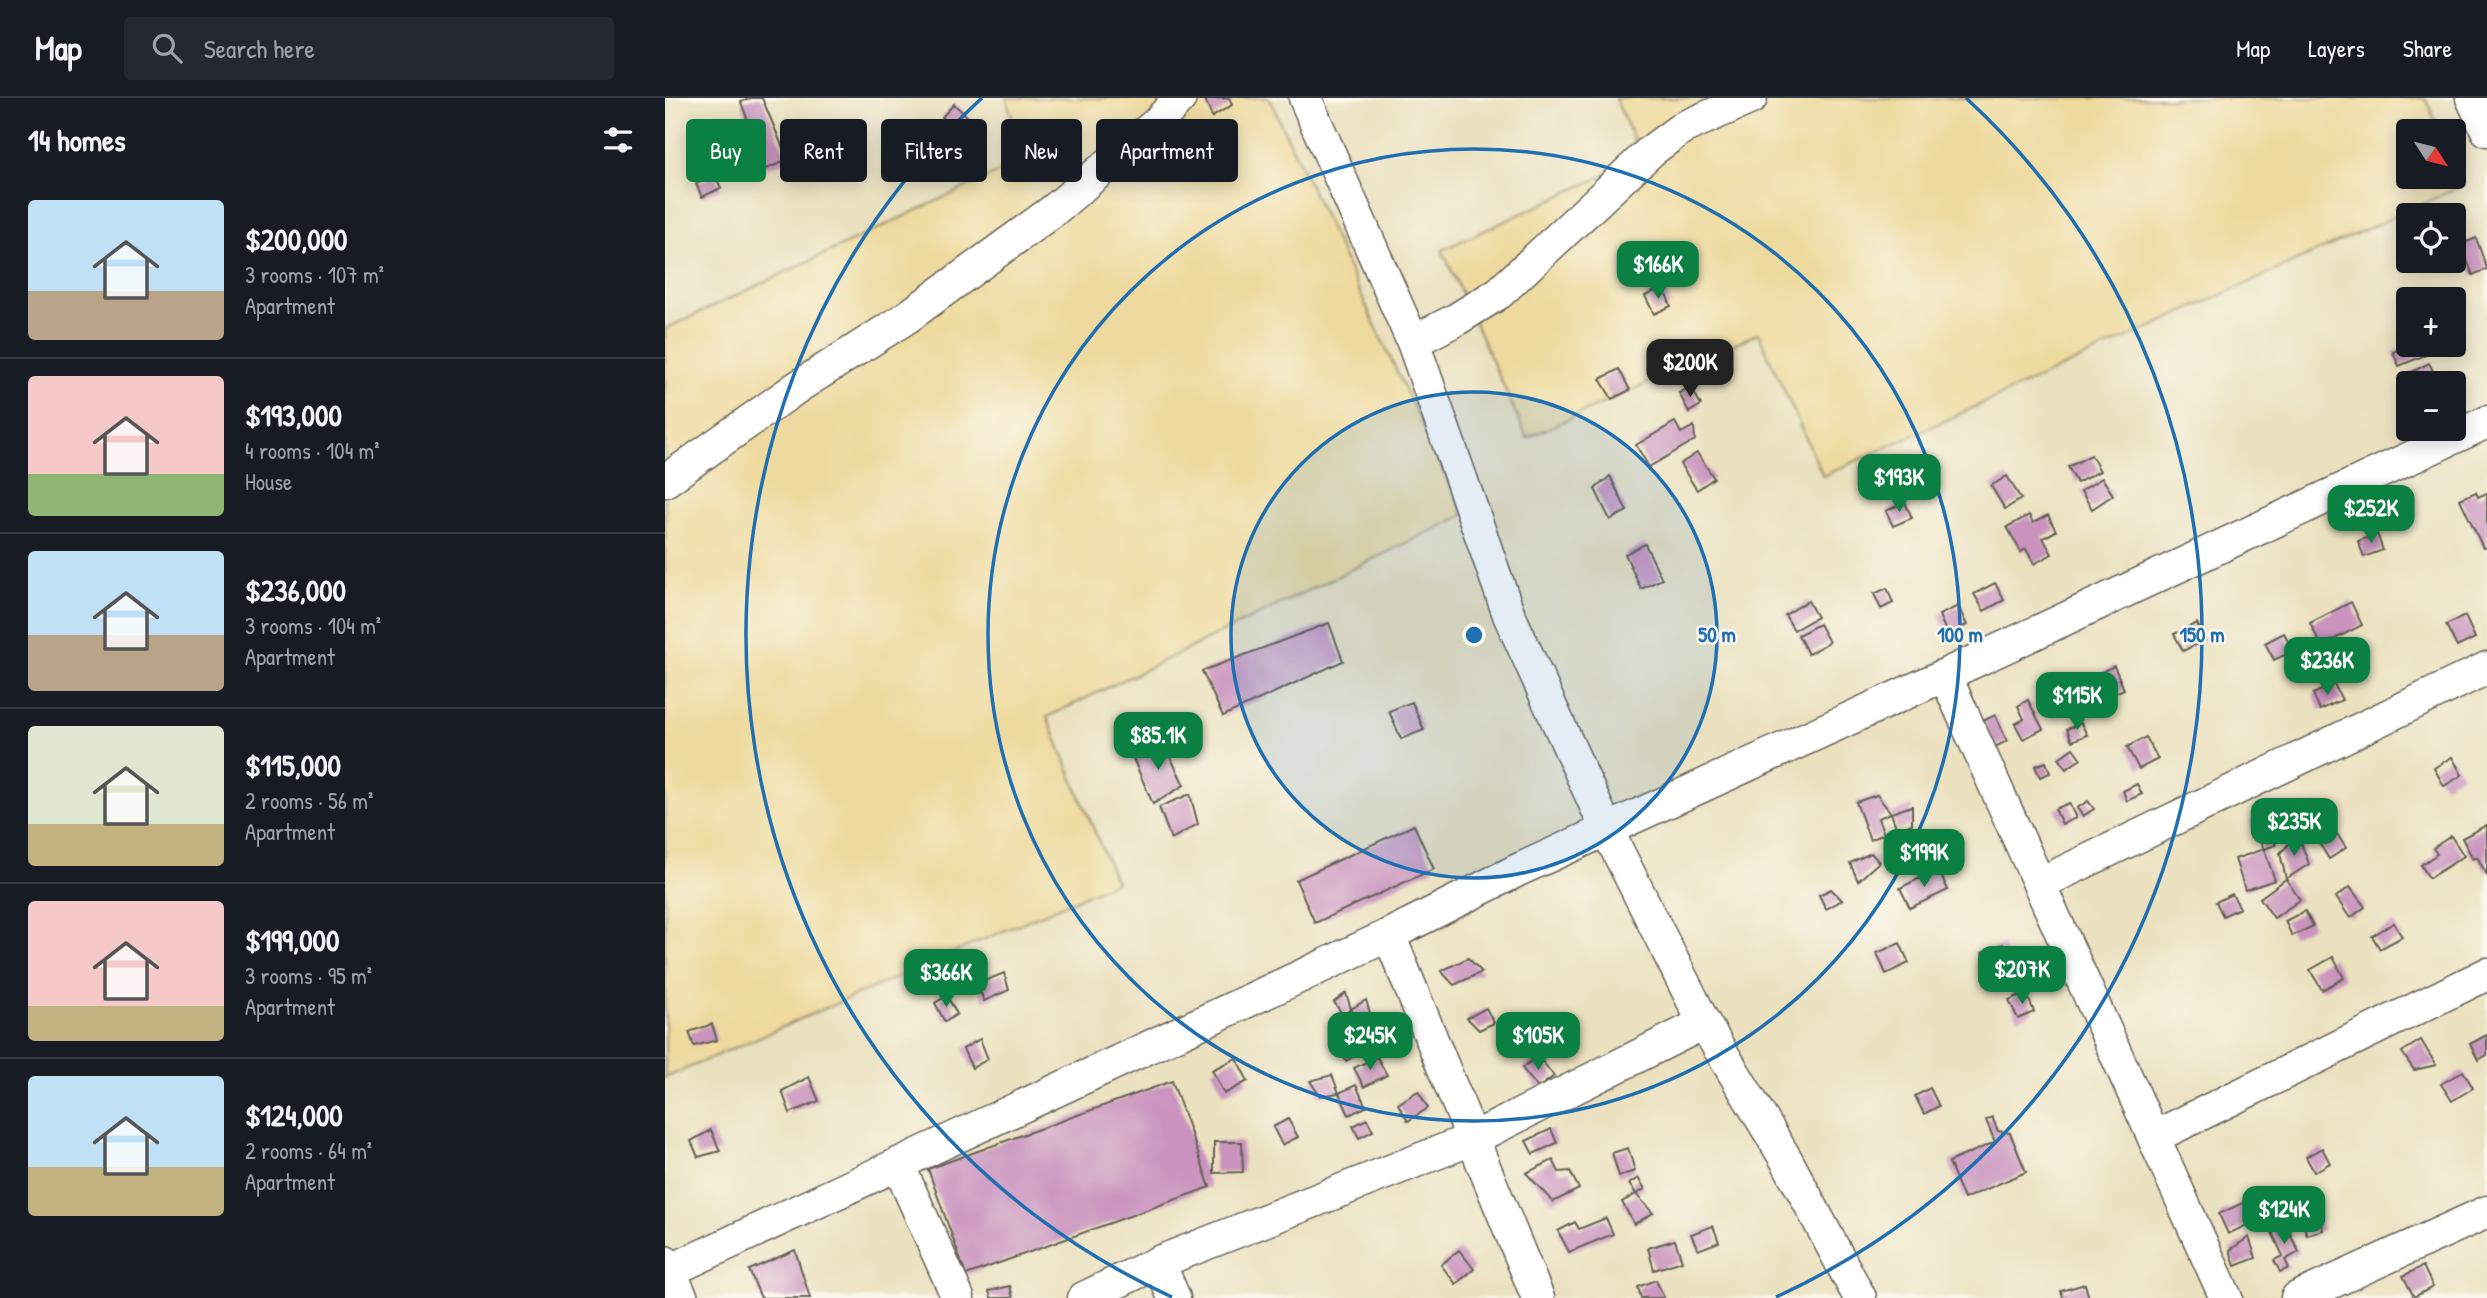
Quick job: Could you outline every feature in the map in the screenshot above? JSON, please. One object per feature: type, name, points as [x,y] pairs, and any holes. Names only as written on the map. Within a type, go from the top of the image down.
[{"type":"street","points":[[665,481],[799,386],[907,318],[1054,210],[1157,123],[1180,98]]},
{"type":"street","points":[[1305,98],[1413,342],[1509,615],[1607,830],[1704,1023],[1787,1161],[1860,1298]]},
{"type":"street","points":[[1413,342],[1499,293],[1651,151],[1682,128],[1751,98]]},
{"type":"street","points":[[2472,98],[2487,130]]},
{"type":"street","points":[[670,1276],[898,1164],[1389,934],[1518,870],[1945,675],[2487,422]]},
{"type":"street","points":[[2039,884],[2487,668]]},
{"type":"street","points":[[1945,675],[2226,1298]]},
{"type":"street","points":[[1389,934],[1538,1298]]},
{"type":"street","points":[[2154,1138],[2487,974]]},
{"type":"street","points":[[1084,1298],[1159,1262],[1472,1139],[1704,1023]]},
{"type":"street","points":[[898,1164],[958,1298]]},
{"type":"street","points":[[2297,1298],[2487,1212]]},
{"type":"street","points":[[1159,1262],[1174,1298]]},
{"type":"sand","points":[[1006,98],[1269,98],[1464,515],[1047,717],[1116,882],[665,1078],[665,329],[977,182],[987,182],[987,177],[1001,171],[1001,182],[1082,182],[1082,119],[1013,119]]},
{"type":"sand","points":[[1615,98],[2425,98],[2435,119],[2396,119],[2396,189],[2455,189],[2424,203],[2396,203],[2396,216],[1823,476],[1758,333],[1527,438],[1442,250],[1642,158]]},
{"type":"building","points":[[762,98],[780,141],[780,163],[766,169],[766,119],[747,119],[741,102]]},
{"type":"building","points":[[1229,98],[1232,105],[1212,117],[1205,99]]},
{"type":"building","points":[[954,104],[970,119],[944,119],[942,117]]},
{"type":"building","points":[[718,182],[721,188],[702,197],[696,184]]},
{"type":"building","points":[[2476,238],[2487,269],[2473,275],[2466,258],[2466,242]]},
{"type":"building","points":[[1663,287],[1671,306],[1654,314],[1645,296]]},
{"type":"building","points":[[2396,351],[2396,357],[2421,357],[2399,366],[2393,352]]},
{"type":"building","points":[[2429,363],[2433,371],[2414,371]]},
{"type":"building","points":[[1619,369],[1630,390],[1612,399],[1600,379]]},
{"type":"building","points":[[1691,387],[1701,405],[1689,412],[1679,393]]},
{"type":"building","points":[[1675,422],[1681,433],[1694,426],[1695,440],[1649,467],[1636,445]]},
{"type":"building","points":[[1697,453],[1714,478],[1697,490],[1680,464]]},
{"type":"building","points":[[2091,455],[2100,471],[2077,483],[2068,467]]},
{"type":"building","points":[[1610,476],[1627,511],[1610,520],[1595,489]]},
{"type":"building","points":[[2007,476],[2021,499],[2005,509],[1991,486]]},
{"type":"building","points":[[2102,478],[2113,495],[2092,509],[2081,491]]},
{"type":"building","points":[[2476,492],[2478,497],[2487,493],[2487,547],[2483,548],[2460,499]]},
{"type":"building","points":[[1905,502],[1912,518],[1893,526],[1886,511]]},
{"type":"building","points":[[2029,515],[2033,523],[2048,515],[2056,531],[2043,538],[2052,554],[2034,564],[2026,549],[2021,552],[2007,527]]},
{"type":"building","points":[[2377,534],[2383,550],[2364,557],[2358,541]]},
{"type":"building","points":[[1645,544],[1662,579],[1641,589],[1625,554]]},
{"type":"building","points":[[1995,583],[2004,600],[1984,611],[1974,594]]},
{"type":"building","points":[[1887,588],[1893,603],[1881,609],[1874,594]]},
{"type":"building","points":[[1808,601],[1817,617],[1794,630],[1785,615]]},
{"type":"building","points":[[2351,602],[2362,625],[2321,646],[2310,623]]},
{"type":"building","points":[[1958,606],[1967,625],[1947,634],[1939,615]]},
{"type":"building","points":[[2465,616],[2475,638],[2457,647],[2446,625]]},
{"type":"building","points":[[1329,623],[1343,661],[1223,716],[1202,671]]},
{"type":"building","points":[[2197,623],[2205,640],[2183,651],[2174,634]]},
{"type":"building","points":[[1819,624],[1829,642],[1808,654],[1798,635]]},
{"type":"building","points":[[2284,633],[2293,651],[2274,660],[2265,643]]},
{"type":"building","points":[[2114,666],[2124,689],[2105,698],[2094,676]]},
{"type":"building","points":[[2334,684],[2342,700],[2320,710],[2313,694]]},
{"type":"building","points":[[2028,700],[2043,729],[2023,739],[2015,724],[2024,719],[2018,706]]},
{"type":"building","points":[[1412,702],[1424,730],[1401,739],[1389,711]]},
{"type":"building","points":[[1995,715],[2007,741],[1995,747],[1983,721]]},
{"type":"building","points":[[2081,723],[2087,735],[2072,741],[2067,729]]},
{"type":"building","points":[[2146,737],[2158,759],[2139,769],[2127,747]]},
{"type":"building","points":[[1163,742],[1184,785],[1153,804],[1132,756]]},
{"type":"building","points":[[2073,748],[2081,759],[2066,769],[2059,758]]},
{"type":"building","points":[[2452,757],[2462,775],[2444,786],[2434,768]]},
{"type":"building","points":[[2046,762],[2050,773],[2040,777],[2035,766]]},
{"type":"building","points":[[2137,784],[2142,794],[2127,801],[2123,791]]},
{"type":"building","points":[[1190,794],[1198,824],[1171,839],[1159,807]]},
{"type":"building","points":[[1877,795],[1891,813],[1878,818],[1884,834],[1870,840],[1856,802]]},
{"type":"building","points":[[2088,801],[2094,809],[2083,816],[2077,808]]},
{"type":"building","points":[[2069,803],[2076,818],[2062,824],[2055,809]]},
{"type":"building","points":[[1912,806],[1912,824],[1897,830],[1891,813]]},
{"type":"building","points":[[2262,815],[2276,845],[2264,849],[2250,821]]},
{"type":"building","points":[[1414,825],[1434,869],[1315,923],[1296,880]]},
{"type":"building","points":[[2487,825],[2487,875],[2477,857],[2473,859],[2462,838]]},
{"type":"building","points":[[2332,826],[2346,848],[2329,859],[2315,836]]},
{"type":"building","points":[[2298,835],[2309,864],[2286,879],[2280,853]]},
{"type":"building","points":[[2451,836],[2464,856],[2429,878],[2421,865],[2437,854],[2433,848]]},
{"type":"building","points":[[2264,849],[2275,880],[2245,890],[2235,859]]},
{"type":"building","points":[[1871,853],[1879,862],[1858,881],[1850,863]]},
{"type":"building","points":[[1938,869],[1948,890],[1910,908],[1900,888]]},
{"type":"building","points":[[2286,879],[2300,900],[2274,918],[2260,898]]},
{"type":"building","points":[[2350,887],[2365,907],[2350,918],[2336,897]]},
{"type":"building","points":[[1831,889],[1842,900],[1826,909],[1819,895]]},
{"type":"building","points":[[2232,894],[2240,908],[2223,916],[2216,902]]},
{"type":"building","points":[[2305,911],[2313,926],[2292,936],[2285,921]]},
{"type":"building","points":[[2394,923],[2402,937],[2380,949],[2372,936]]},
{"type":"building","points":[[1900,943],[1909,963],[1886,974],[1877,953]]},
{"type":"building","points":[[2003,944],[2010,962],[1989,971],[1982,953]]},
{"type":"building","points":[[2333,957],[2344,978],[2322,990],[2310,970]]},
{"type":"building","points":[[1468,958],[1482,972],[1454,985],[1441,971]]},
{"type":"building","points":[[1004,973],[1009,990],[984,1001],[977,984]]},
{"type":"building","points":[[2026,992],[2034,1012],[2018,1019],[2009,1000]]},
{"type":"building","points":[[1346,993],[1351,1009],[1343,1015],[1334,1002]]},
{"type":"building","points":[[947,996],[957,1014],[945,1022],[935,1003]]},
{"type":"building","points":[[1366,1000],[1371,1016],[1360,1023],[1351,1009]]},
{"type":"building","points":[[1486,1008],[1494,1023],[1479,1030],[1467,1018]]},
{"type":"building","points":[[712,1024],[717,1040],[694,1046],[689,1032]]},
{"type":"building","points":[[1351,1033],[1362,1051],[1346,1061],[1336,1042]]},
{"type":"building","points":[[2487,1035],[2487,1055],[2478,1060],[2470,1044]]},
{"type":"building","points":[[980,1039],[988,1059],[972,1068],[963,1049]]},
{"type":"building","points":[[2421,1040],[2436,1065],[2414,1070],[2402,1052]]},
{"type":"building","points":[[1538,1056],[1554,1076],[1538,1088],[1522,1068]]},
{"type":"building","points":[[1377,1057],[1387,1075],[1364,1087],[1354,1068]]},
{"type":"building","points":[[1236,1058],[1248,1081],[1224,1094],[1212,1070]]},
{"type":"building","points":[[2463,1071],[2473,1088],[2452,1101],[2441,1084]]},
{"type":"building","points":[[1332,1075],[1339,1093],[1320,1096],[1310,1081]]},
{"type":"building","points":[[809,1077],[819,1101],[790,1113],[782,1091]]},
{"type":"building","points":[[1172,1081],[1210,1187],[966,1275],[928,1169]]},
{"type":"building","points":[[1356,1085],[1366,1107],[1349,1115],[1339,1093]]},
{"type":"building","points":[[1930,1088],[1939,1106],[1924,1114],[1915,1096]]},
{"type":"building","points":[[1418,1091],[1428,1108],[1408,1121],[1398,1104]]},
{"type":"building","points":[[1992,1117],[1998,1131],[2010,1133],[2026,1172],[1964,1199],[1949,1162],[1995,1142],[1986,1120]]},
{"type":"building","points":[[1288,1119],[1298,1137],[1282,1145],[1273,1127]]},
{"type":"building","points":[[1367,1119],[1373,1131],[1359,1138],[1353,1126]]},
{"type":"building","points":[[1551,1129],[1557,1143],[1533,1154],[1526,1141]]},
{"type":"building","points":[[711,1130],[720,1151],[698,1157],[691,1141]]},
{"type":"building","points":[[1214,1142],[1242,1142],[1243,1172],[1214,1173]]},
{"type":"building","points":[[1628,1148],[1635,1171],[1619,1176],[1612,1153]]},
{"type":"building","points":[[2322,1148],[2330,1163],[2314,1172],[2306,1157]]},
{"type":"building","points":[[1553,1160],[1559,1172],[1570,1171],[1579,1189],[1553,1202],[1526,1173]]},
{"type":"building","points":[[1638,1178],[1645,1189],[1636,1194],[1629,1184]]},
{"type":"building","points":[[1636,1194],[1653,1213],[1634,1224],[1622,1202]]},
{"type":"building","points":[[2251,1199],[2260,1219],[2228,1234],[2219,1214]]},
{"type":"building","points":[[2316,1209],[2323,1230],[2307,1235],[2300,1215]]},
{"type":"building","points":[[1606,1218],[1613,1234],[1569,1252],[1558,1231],[1575,1222],[1579,1229]]},
{"type":"building","points":[[2285,1224],[2299,1252],[2285,1260],[2289,1268],[2280,1272],[2274,1260],[2283,1256],[2271,1230]]},
{"type":"building","points":[[1713,1226],[1719,1242],[1698,1250],[1691,1234]]},
{"type":"building","points":[[2249,1237],[2256,1258],[2235,1266],[2230,1250]]},
{"type":"building","points":[[1675,1240],[1682,1261],[1654,1270],[1648,1248]]},
{"type":"building","points":[[795,1250],[810,1298],[761,1298],[749,1270]]},
{"type":"building","points":[[1459,1250],[1474,1269],[1456,1284],[1441,1265]]},
{"type":"building","points":[[2423,1266],[2433,1287],[2414,1297],[2403,1276]]},
{"type":"building","points":[[1656,1280],[1664,1298],[1641,1298],[1638,1287]]},
{"type":"building","points":[[2085,1284],[2089,1298],[2063,1298],[2061,1291]]},
{"type":"building","points":[[1010,1286],[1013,1298],[991,1298],[989,1291]]}]
